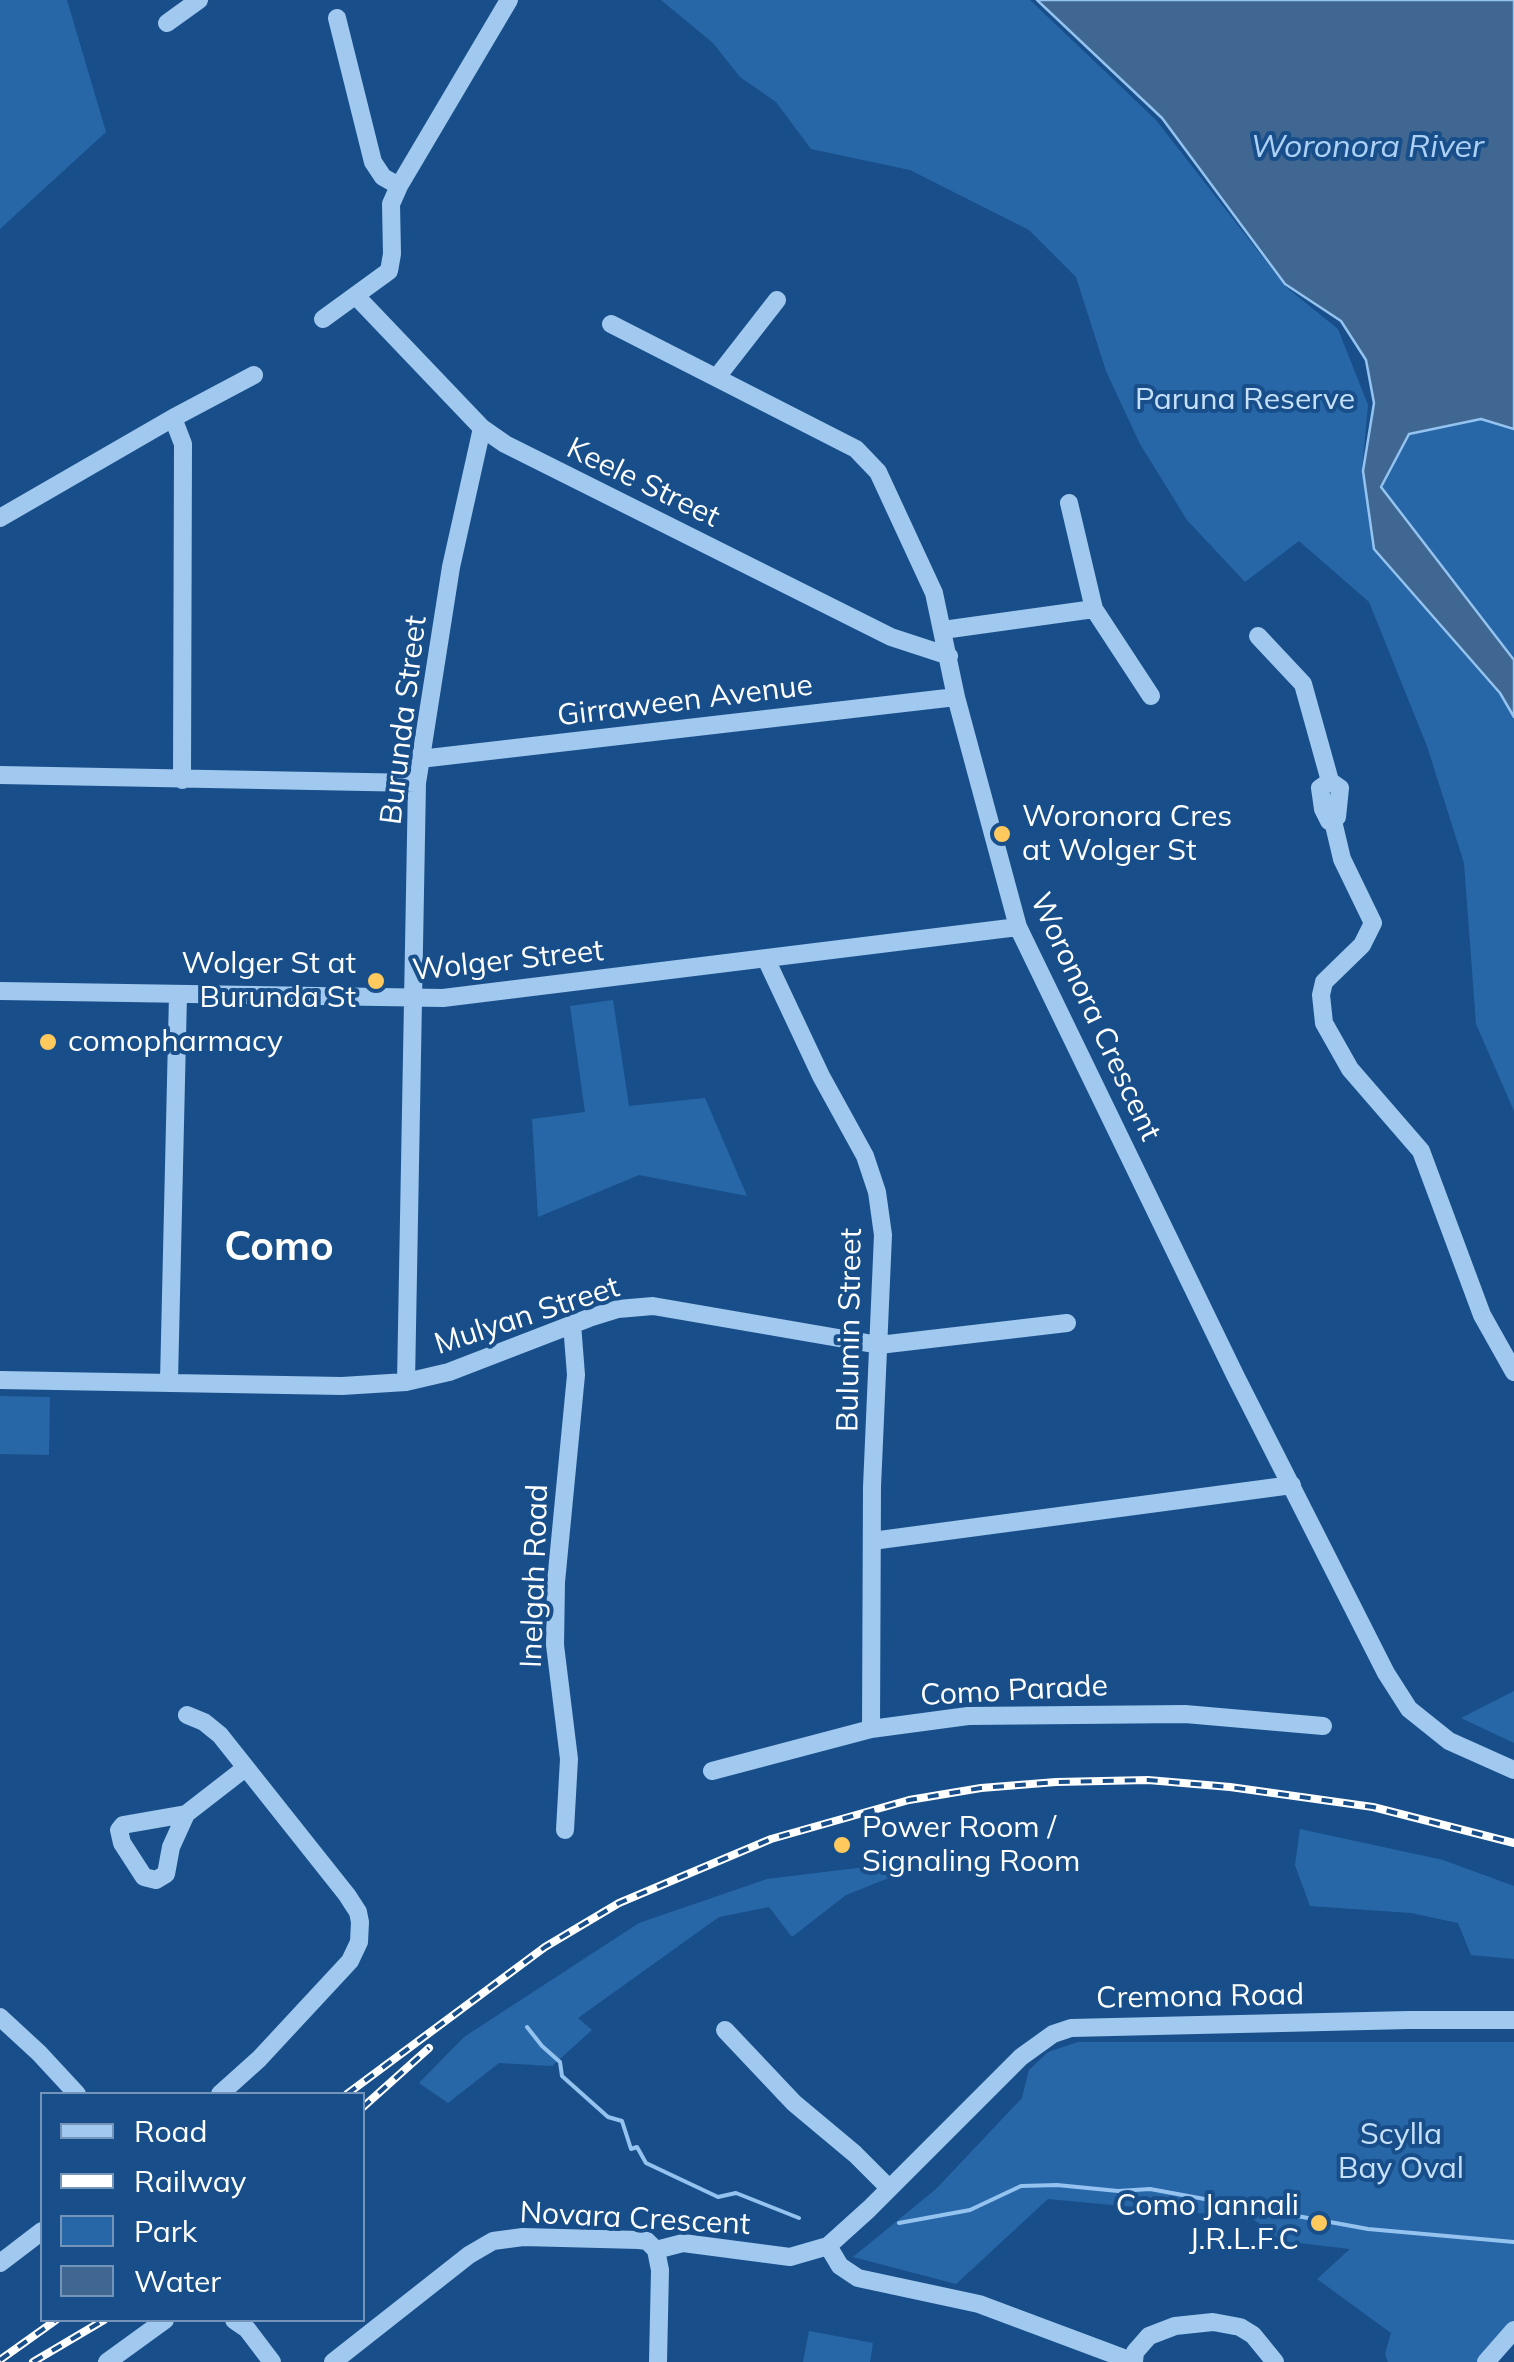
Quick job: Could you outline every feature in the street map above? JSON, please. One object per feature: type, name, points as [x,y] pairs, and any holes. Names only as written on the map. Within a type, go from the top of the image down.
[{"type":"street","points":[[166,24],[199,0]]},
{"type":"street","points":[[324,319],[388,271],[392,254],[389,218],[399,186],[509,0]]},
{"type":"street","points":[[337,18],[373,162],[383,176],[399,186]]},
{"type":"street","name":"Keele Street","points":[[356,296],[482,428],[562,474],[890,638],[949,656]]},
{"type":"street","points":[[716,377],[777,300]]},
{"type":"street","name":"Woronora Crescent","points":[[611,324],[867,456],[922,564],[943,630],[956,697],[1018,927],[1292,1485],[1386,1673],[1409,1709],[1449,1741],[1514,1770]]},
{"type":"street","points":[[0,518],[254,375]]},
{"type":"street","points":[[173,418],[184,444],[182,780]]},
{"type":"street","name":"Burunda Street","points":[[406,1382],[417,783],[451,567],[482,428]]},
{"type":"street","points":[[1068,503],[1094,609],[1151,696]]},
{"type":"street","points":[[943,630],[1094,609]]},
{"type":"street","points":[[1258,636],[1303,684],[1330,781],[1320,788],[1320,798],[1332,821],[1342,859],[1373,923],[1362,945],[1324,982],[1324,1023],[1350,1070],[1421,1151],[1482,1316],[1514,1372]]},
{"type":"street","name":"Girraween Avenue","points":[[420,759],[956,697]]},
{"type":"street","points":[[0,775],[417,783]]},
{"type":"street","name":"Wolger Street","points":[[0,991],[414,999],[482,995],[1018,927]]},
{"type":"street","name":"Bulumin Street","points":[[766,959],[821,1076],[865,1156],[877,1192],[883,1236],[872,1541],[871,1729]]},
{"type":"street","points":[[169,1381],[178,995]]},
{"type":"street","name":"Mulyan Street","points":[[0,1380],[342,1386],[406,1382],[450,1372],[618,1309],[653,1306],[879,1345],[1067,1322]]},
{"type":"street","name":"Inelgah Road","points":[[566,1830],[569,1759],[558,1677],[556,1614],[560,1520],[576,1376],[572,1324]]},
{"type":"street","points":[[872,1541],[1292,1485]]},
{"type":"street","name":"Como Parade","points":[[712,1771],[871,1729],[968,1716],[1185,1714],[1323,1726]]},
{"type":"street","points":[[187,1715],[213,1727],[266,1792],[347,1895],[358,1912],[360,1932],[350,1961],[259,2059],[222,2092]]},
{"type":"street","points":[[186,1814],[244,1769]]},
{"type":"street","points":[[0,2017],[75,2092]]},
{"type":"street","name":"Cremona Road","points":[[890,2188],[1022,2056],[1053,2034],[1071,2028],[1514,2020]]},
{"type":"street","points":[[725,2030],[794,2104],[890,2188],[828,2246],[847,2274],[979,2304],[1134,2362],[1135,2352],[1149,2336],[1175,2326],[1213,2322],[1253,2334],[1275,2362]]},
{"type":"street","points":[[0,2263],[40,2233]]},
{"type":"street","name":"Novara Crescent","points":[[334,2362],[492,2242],[523,2237],[640,2240],[656,2250],[683,2243],[790,2257],[828,2246]]},
{"type":"street","points":[[656,2250],[660,2270],[658,2362]]},
{"type":"street","points":[[107,2362],[162,2322]]},
{"type":"street","points":[[237,2322],[272,2362]]},
{"type":"street","points":[[1486,2362],[1514,2330]]},
{"type":"green space","points":[[0,0],[67,0],[106,132],[0,229]]},
{"type":"green space","name":"Paruna Reserve","points":[[661,0],[1030,0],[1156,120],[1286,287],[1338,329],[1368,405],[1362,470],[1374,549],[1500,693],[1514,717],[1514,1111],[1476,1024],[1464,863],[1427,746],[1369,602],[1299,541],[1245,582],[1187,520],[1140,444],[1106,371],[1076,277],[1029,230],[910,170],[811,149],[776,102],[740,77],[713,43]]},
{"type":"green space","points":[[1481,419],[1514,429],[1514,660],[1381,487],[1409,434]]},
{"type":"green space","points":[[613,1000],[629,1106],[705,1098],[747,1196],[639,1175],[538,1217],[532,1119],[585,1112],[570,1006]]},
{"type":"green space","points":[[0,1396],[50,1397],[49,1455],[0,1454]]},
{"type":"green space","points":[[1514,1691],[1514,1743],[1461,1718]]},
{"type":"green space","points":[[1300,1829],[1443,1860],[1514,1886],[1514,1959],[1471,1955],[1458,1923],[1411,1913],[1310,1906],[1295,1865]]},
{"type":"green space","points":[[939,1858],[846,1895],[792,1937],[769,1907],[719,1917],[578,2018],[592,2030],[552,2066],[499,2063],[448,2103],[419,2083],[464,2037],[639,1923],[767,1879]]},
{"type":"green space","name":"Scylla Bay Oval","points":[[1078,2042],[1514,2042],[1514,2321],[1481,2362],[1388,2362],[1385,2354],[1391,2333],[1317,2279],[1350,2249],[1281,2241],[1252,2218],[1048,2199],[956,2284],[853,2257],[936,2189],[1022,2098],[1029,2070],[1048,2052]]},
{"type":"green space","points":[[809,2331],[873,2343],[870,2362],[803,2362]]},
{"type":"water","name":"Woronora River","points":[[1037,0],[1514,0],[1514,429],[1481,419],[1409,434],[1381,487],[1514,660],[1514,717],[1500,693],[1374,549],[1363,471],[1374,403],[1366,360],[1341,321],[1285,284],[1162,118]]},
{"type":"waterway","points":[[527,2027],[560,2062],[562,2076],[608,2117],[622,2121],[631,2149],[637,2147],[646,2163],[718,2197],[736,2193],[799,2218]]},
{"type":"waterway","points":[[899,2223],[970,2210],[1021,2186],[1057,2185],[1118,2191],[1150,2189],[1368,2229],[1514,2242]]},
{"type":"railway","points":[[350,2092],[545,1947],[619,1903],[771,1839],[909,1800],[981,1788],[1148,1780],[1373,1807],[1514,1843]]},
{"type":"railway","points":[[365,2105],[429,2048]]},
{"type":"railway","points":[[0,2360],[53,2322]]},
{"type":"railway","points":[[33,2362],[101,2322]]},
{"type":"place","name":"Woronora Cres at Wolger St","points":[[1002,834]]},
{"type":"place","name":"Wolger St at Burunda St","points":[[376,981]]},
{"type":"place","name":"comopharmacy","points":[[48,1042]]},
{"type":"place","name":"Power Room / Signaling Room","points":[[842,1845]]},
{"type":"place","name":"Como Jannali J.R.L.F.C","points":[[1319,2223]]},
{"type":"district","name":"Como","points":[[279,1248]]}]
